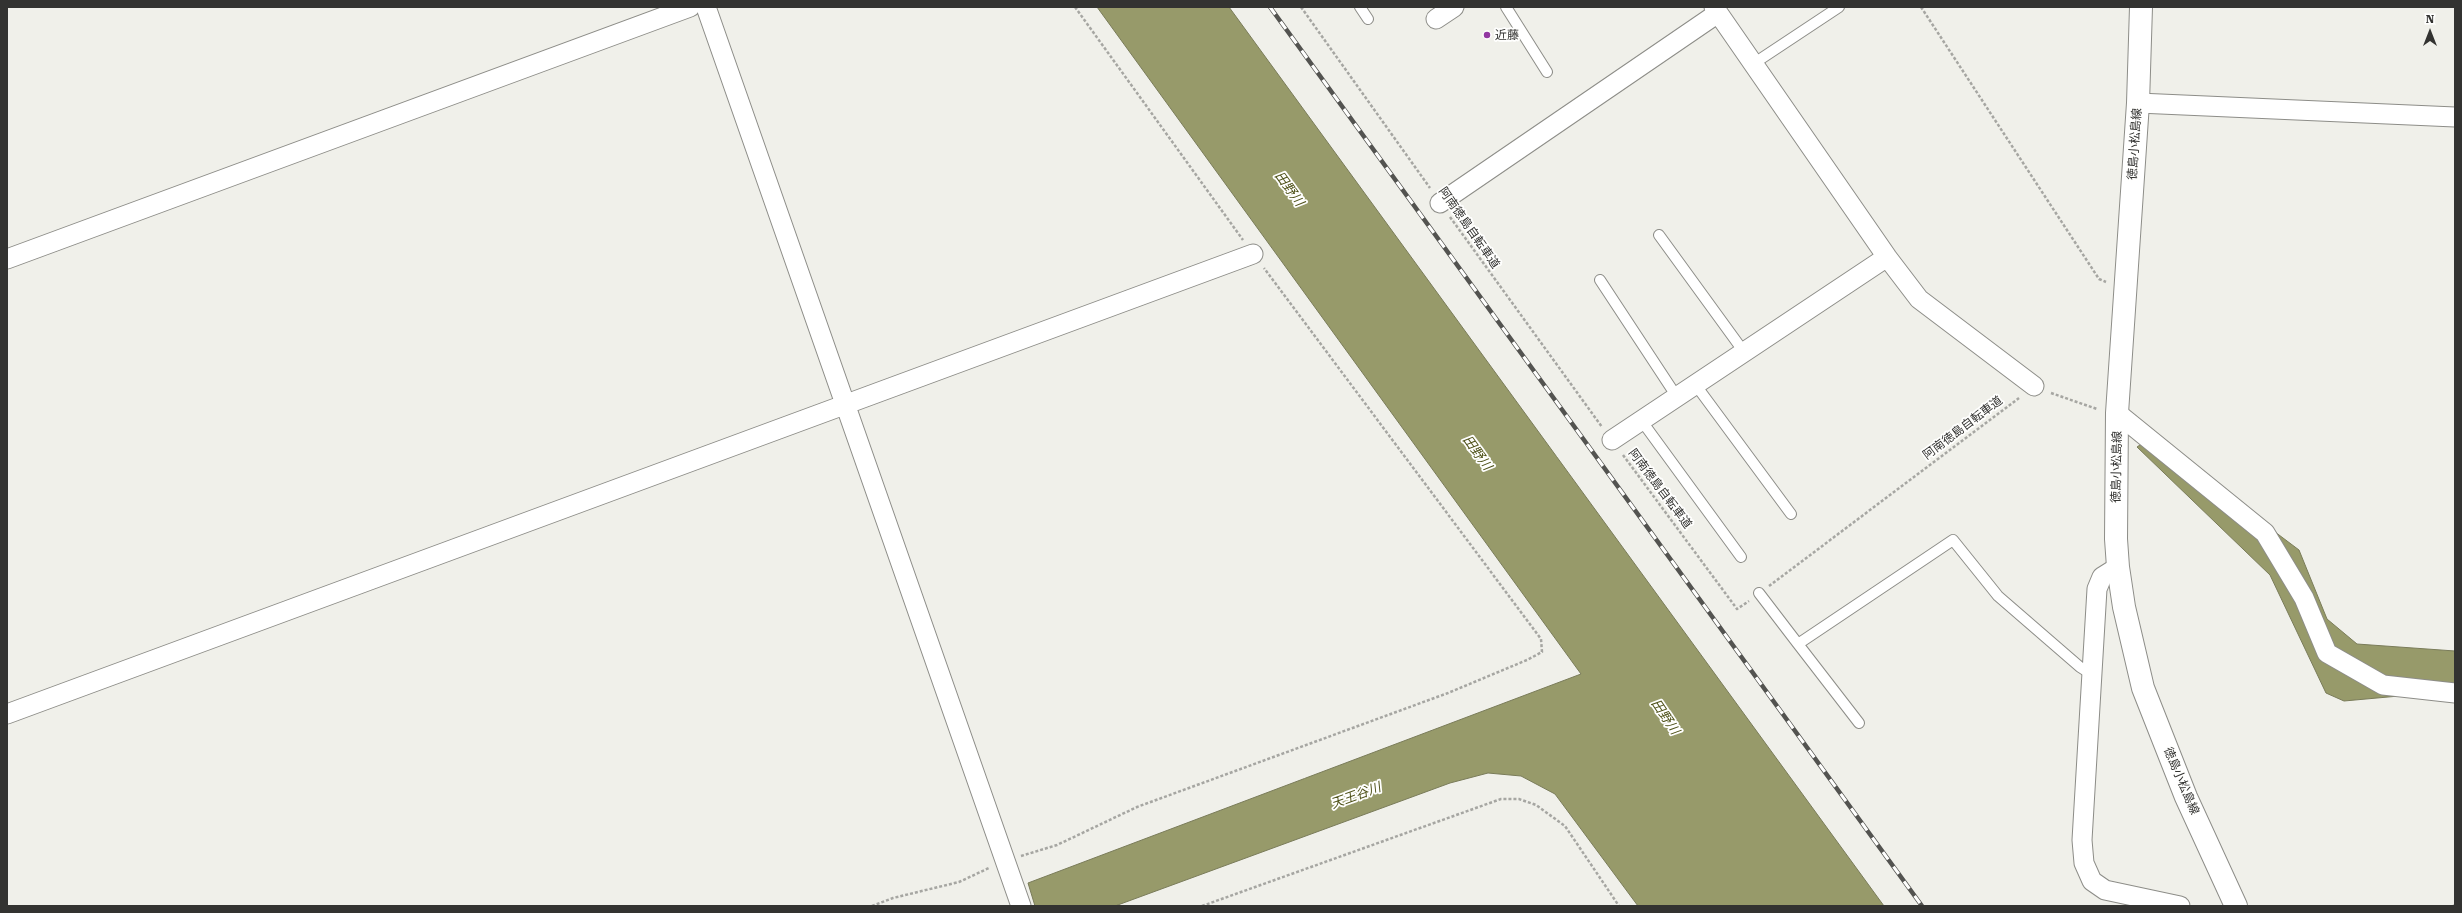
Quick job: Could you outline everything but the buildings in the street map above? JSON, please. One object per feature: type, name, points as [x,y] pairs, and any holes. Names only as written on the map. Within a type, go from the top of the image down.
[{"type":"main road","name":"徳島小松島線","points":[[2141,7],[2138,103],[2117,413],[2116,539],[2118,567],[2124,607],[2143,688],[2186,797],[2236,906]]},
{"type":"street","points":[[7,259],[690,7]]},
{"type":"street","points":[[706,7],[1021,906]]},
{"type":"street","points":[[1436,18],[1454,7]]},
{"type":"street","points":[[1440,203],[1716,10],[1887,257],[1919,299],[2034,386]]},
{"type":"street","points":[[2138,103],[2455,117]]},
{"type":"street","points":[[7,714],[847,406],[1253,254]]},
{"type":"street","points":[[1612,440],[1887,257]]},
{"type":"street","points":[[2117,413],[2265,533],[2304,598],[2327,653],[2383,685],[2455,693]]},
{"type":"street","points":[[2118,567],[2102,577],[2097,589],[2082,840],[2084,863],[2092,881],[2105,890],[2180,906]]},
{"type":"lane","points":[[1360,7],[1368,19]]},
{"type":"lane","points":[[1506,7],[1548,72]]},
{"type":"lane","points":[[1754,64],[1839,7]]},
{"type":"lane","points":[[1659,236],[1744,352]]},
{"type":"lane","points":[[1600,280],[1677,397]]},
{"type":"lane","points":[[1695,384],[1791,514]]},
{"type":"lane","points":[[1641,420],[1741,557]]},
{"type":"lane","points":[[1798,644],[1953,540],[1998,596],[2080,667],[2091,674]]},
{"type":"lane","points":[[1759,593],[1859,723]]},
{"type":"path","points":[[872,906],[893,898],[960,882],[1007,866],[1057,845],[1136,807],[1448,693],[1527,660],[1542,652],[1541,639],[1253,254],[1075,7]]},
{"type":"path","name":"阿南徳島自転車道","points":[[1301,7],[1524,322],[1737,609],[2034,386]]},
{"type":"path","points":[[1921,7],[2099,280],[2125,288]]},
{"type":"path","points":[[2034,386],[2089,408],[2117,413]]},
{"type":"path","points":[[1202,906],[1501,799],[1519,799],[1536,805],[1565,826],[1619,906]]},
{"type":"water","points":[[1097,7],[1229,7],[1884,906],[1638,906],[1555,794],[1521,776],[1488,773],[1450,783],[1115,906],[1035,906],[1028,883],[1581,674]]},
{"type":"water","points":[[2150,438],[2299,550],[2327,619],[2357,644],[2455,651],[2455,698],[2399,696],[2344,701],[2326,693],[2270,575],[2137,447]]},
{"type":"railway","points":[[1270,7],[1922,906]]},
{"type":"place","name":"近藤","points":[[1487,35]]},
{"type":"water label","name":"田野川","points":[[1289,189]]},
{"type":"water label","name":"田野川","points":[[1477,453]]},
{"type":"water label","name":"田野川","points":[[1665,717]]},
{"type":"water label","name":"天王谷川","points":[[1356,796]]}]
